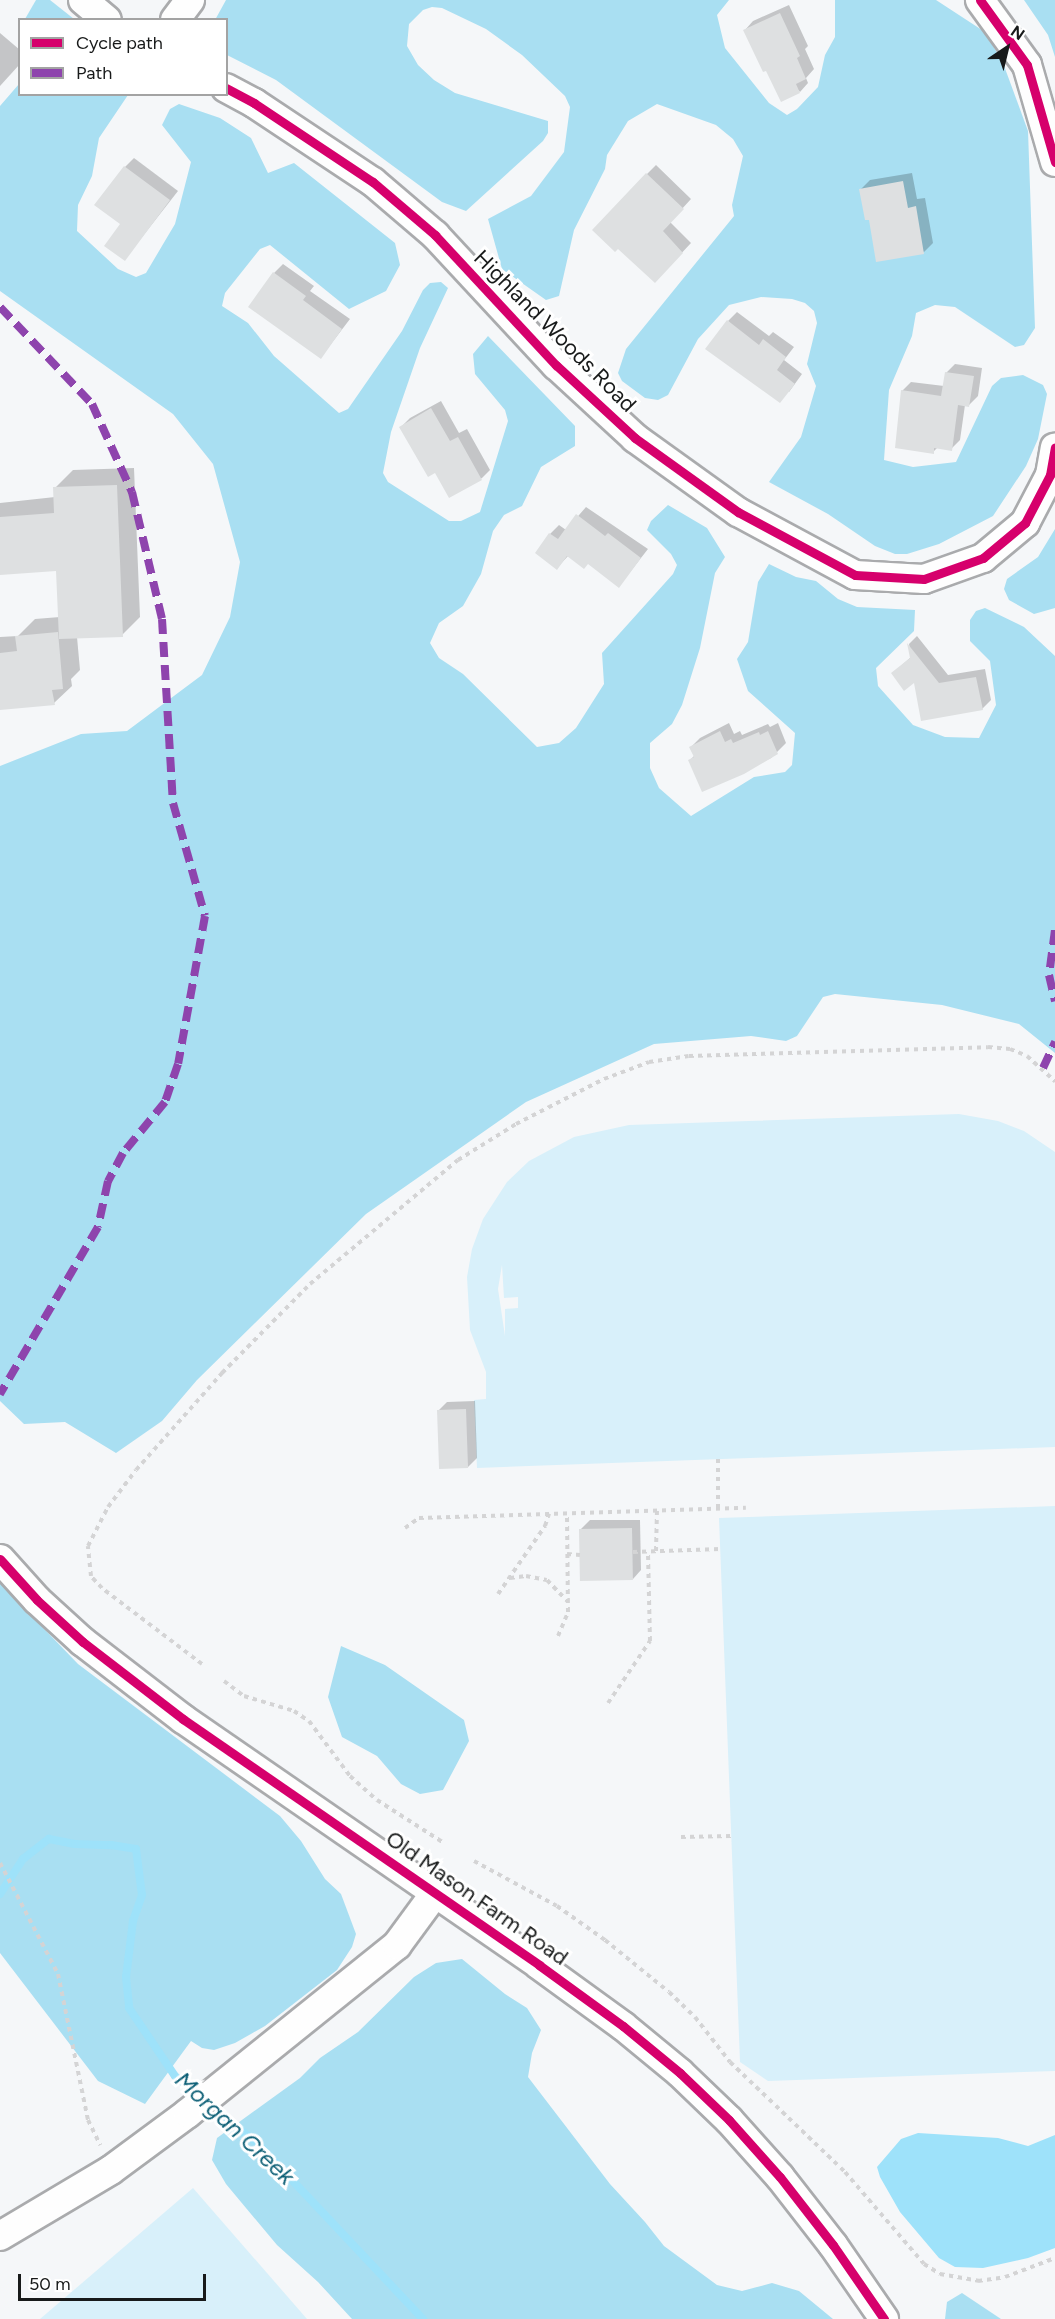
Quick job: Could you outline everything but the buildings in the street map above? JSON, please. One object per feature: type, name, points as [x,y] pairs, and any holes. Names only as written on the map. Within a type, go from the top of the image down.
[{"type":"street","points":[[83,0],[105,18]]},
{"type":"street","points":[[176,18],[190,0]]},
{"type":"street","points":[[980,0],[1027,64],[1055,162]]},
{"type":"street","name":"Highland Woods Road","points":[[228,89],[254,103],[373,182],[435,235],[556,365],[635,438],[738,512],[855,575],[924,579],[983,558],[1025,523],[1050,475],[1055,447]]},
{"type":"street","name":"Old Mason Farm Road","points":[[0,1559],[37,1600],[83,1642],[216,1742],[436,1892],[623,2026],[688,2080],[729,2120],[780,2177],[884,2319]]},
{"type":"street","points":[[0,2236],[111,2170],[189,2113],[397,1946],[436,1892]]},
{"type":"path","points":[[202,1664],[102,1588],[91,1576],[88,1546],[108,1507],[136,1470],[222,1373],[310,1284],[458,1160],[516,1124],[603,1079],[649,1062],[689,1056],[988,1047],[1010,1049],[1027,1056],[1055,1081]]},
{"type":"path","points":[[718,1459],[718,1509]]},
{"type":"path","points":[[405,1528],[419,1518],[746,1508]]},
{"type":"path","points":[[656,1551],[657,1511]]},
{"type":"path","points":[[498,1594],[546,1526],[549,1514]]},
{"type":"path","points":[[558,1636],[566,1621],[568,1602],[567,1514]]},
{"type":"path","points":[[633,1552],[720,1549]]},
{"type":"path","points":[[608,1703],[650,1641],[648,1551]]},
{"type":"path","points":[[567,1554],[580,1554]]},
{"type":"path","points":[[510,1578],[526,1576],[547,1580],[568,1602]]},
{"type":"path","points":[[225,1681],[244,1696],[294,1711],[309,1721],[350,1776],[377,1800],[444,1843]]},
{"type":"path","points":[[681,1837],[731,1836]]},
{"type":"path","points":[[474,1862],[557,1906],[605,1940],[669,1992],[695,2017],[730,2062],[845,2172],[924,2264],[940,2274],[978,2281],[1005,2277],[1055,2258]]},
{"type":"path","points":[[0,1863],[23,1911],[58,1974],[88,2120],[111,2170]]},
{"type":"shaded area","points":[[36,0],[50,0],[73,18],[26,18]]},
{"type":"shaded area","points":[[226,0],[729,0],[717,15],[725,48],[769,103],[787,115],[797,109],[818,87],[825,55],[835,37],[835,0],[936,0],[985,32],[1003,63],[1028,131],[1035,328],[1024,345],[1015,347],[955,307],[935,305],[916,313],[912,336],[889,390],[884,460],[913,467],[956,462],[992,386],[1001,378],[1023,375],[1043,385],[1047,394],[1038,439],[1026,466],[993,516],[939,544],[907,554],[895,554],[875,546],[828,514],[769,482],[801,437],[816,386],[807,364],[817,323],[814,311],[805,303],[792,299],[761,297],[729,305],[698,339],[668,395],[658,400],[645,398],[622,381],[618,373],[626,349],[734,216],[732,205],[743,156],[733,139],[716,125],[657,104],[628,121],[607,155],[605,169],[574,230],[559,296],[546,300],[502,269],[488,219],[531,196],[564,152],[570,107],[565,96],[522,55],[486,29],[442,8],[432,7],[423,10],[409,24],[407,46],[418,65],[434,80],[455,93],[548,121],[548,133],[543,141],[466,211],[442,202],[276,80],[228,56],[228,18],[216,18]]},
{"type":"shaded area","points":[[1024,0],[1055,0],[1055,57],[1048,35]]},
{"type":"shaded area","points":[[18,85],[18,96],[127,96],[99,138],[92,176],[78,205],[77,231],[118,269],[136,277],[146,273],[175,224],[191,162],[162,125],[170,109],[179,104],[220,118],[251,138],[268,173],[294,163],[395,243],[400,265],[386,291],[349,309],[270,245],[260,249],[225,293],[222,306],[248,323],[274,356],[339,413],[348,409],[402,331],[423,290],[430,283],[441,282],[448,288],[420,348],[391,432],[383,473],[388,482],[449,521],[461,521],[480,512],[508,421],[505,410],[475,374],[473,354],[488,336],[575,426],[575,446],[541,467],[522,506],[504,515],[493,531],[481,574],[463,606],[439,623],[430,643],[439,658],[463,674],[537,747],[559,743],[576,728],[604,684],[602,653],[673,574],[677,565],[671,554],[647,530],[651,521],[668,505],[707,528],[725,557],[715,573],[700,648],[682,705],[672,724],[650,743],[650,768],[659,788],[691,816],[754,777],[785,772],[792,765],[795,733],[748,691],[737,659],[748,642],[758,582],[769,564],[796,577],[816,581],[838,599],[857,607],[915,610],[914,631],[876,668],[878,686],[913,725],[945,737],[979,738],[996,705],[990,661],[970,641],[970,620],[976,611],[985,608],[1024,627],[1055,656],[1055,1053],[1019,1024],[942,1005],[835,994],[823,997],[797,1036],[786,1041],[751,1036],[654,1044],[526,1102],[366,1214],[197,1380],[162,1421],[116,1453],[65,1422],[24,1424],[0,1401],[0,766],[81,734],[127,731],[202,675],[230,617],[240,562],[213,464],[173,414],[0,291],[0,106]]},
{"type":"shaded area","points":[[1055,529],[1055,608],[1034,614],[1009,600],[1004,589],[1007,579],[1038,557]]},
{"type":"shaded area","points":[[959,1114],[998,1121],[1024,1131],[1055,1152],[1055,1447],[477,1468],[474,1400],[486,1399],[486,1372],[470,1330],[467,1277],[472,1249],[483,1219],[507,1182],[529,1161],[574,1137],[629,1125]],"holes":[[[502,1265],[504,1298],[518,1297],[518,1308],[505,1309],[505,1336],[498,1289]]]},
{"type":"shaded area","points":[[1055,1506],[1055,2071],[768,2081],[740,2062],[719,1518]]},
{"type":"shaded area","points":[[0,1583],[78,1664],[280,1816],[301,1841],[325,1879],[341,1894],[356,1934],[352,1947],[337,1970],[265,2026],[235,2043],[214,2050],[202,2048],[191,2041],[145,2104],[98,2081],[0,1953]]},
{"type":"shaded area","points":[[341,1646],[385,1665],[464,1720],[469,1741],[443,1790],[420,1794],[401,1784],[377,1756],[342,1737],[328,1697]]},
{"type":"shaded area","points":[[462,1959],[505,1994],[527,2008],[541,2030],[532,2053],[528,2077],[610,2184],[664,2246],[717,2285],[742,2291],[772,2283],[799,2291],[833,2319],[352,2319],[318,2282],[277,2245],[226,2184],[212,2160],[217,2138],[300,2078],[320,2058],[358,2032],[414,1977],[436,1963]]},
{"type":"shaded area","points":[[918,2133],[998,2138],[1028,2146],[1055,2135],[1055,2248],[1028,2258],[983,2268],[955,2267],[939,2258],[900,2212],[880,2177],[877,2167],[901,2139]]},
{"type":"shaded area","points":[[193,2188],[307,2319],[40,2319]]},
{"type":"shaded area","points":[[962,2293],[1001,2319],[945,2319],[947,2302]]},
{"type":"waterway","name":"Morgan Creek","points":[[0,1894],[23,1859],[49,1839],[75,1844],[111,1845],[136,1849],[142,1895],[133,1921],[126,1977],[129,2008],[175,2076],[258,2144],[423,2319]]},
{"type":"marked path","points":[[0,307],[92,404],[132,492],[162,619],[173,803],[205,916],[178,1064],[165,1102],[123,1153],[108,1181],[98,1227],[0,1394]]},
{"type":"marked path","points":[[1055,930],[1049,975],[1055,1001]]},
{"type":"marked path","points":[[1043,1068],[1055,1042]]},
{"type":"cycle path","points":[[980,0],[1027,65],[1055,162]]},
{"type":"cycle path","points":[[228,89],[254,103],[373,182],[435,235],[556,365],[635,438],[738,512],[855,575],[924,579],[983,558],[1025,523],[1050,475],[1055,447]]},
{"type":"cycle path","points":[[0,1559],[37,1600],[83,1642],[183,1719],[539,1965],[623,2026],[680,2073],[729,2120],[780,2177],[833,2245],[884,2319]]}]
